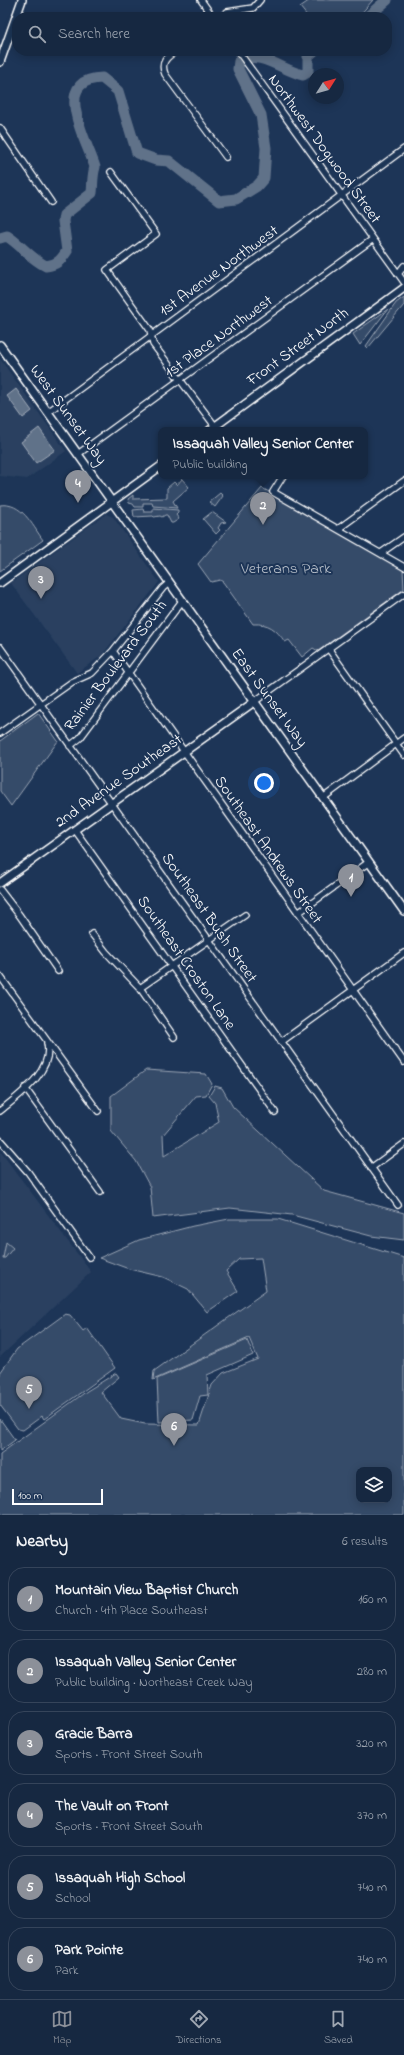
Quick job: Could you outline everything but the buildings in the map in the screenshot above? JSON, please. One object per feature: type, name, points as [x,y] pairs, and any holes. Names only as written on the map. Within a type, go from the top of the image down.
[{"type":"main road","points":[[18,12],[22,0]]},
{"type":"main road","points":[[0,62],[12,28]]},
{"type":"main road","name":"Front Street North","points":[[213,427],[404,288]]},
{"type":"main road","name":"West Sunset Way","points":[[0,345],[112,502]]},
{"type":"main road","points":[[0,583],[158,468]]},
{"type":"main road","name":"East Sunset Way","points":[[112,502],[404,911]]},
{"type":"main road","name":"2nd Avenue Southeast","points":[[0,883],[254,702]]},
{"type":"street","points":[[201,0],[209,12]]},
{"type":"street","points":[[227,12],[253,8],[260,0]]},
{"type":"street","points":[[169,56],[164,63],[165,74],[226,157]]},
{"type":"street","name":"Northwest Dogwood Street","points":[[242,56],[404,282]]},
{"type":"street","points":[[0,128],[51,202]]},
{"type":"street","name":"1st Avenue Northwest","points":[[48,412],[152,338],[404,149]]},
{"type":"street","points":[[111,172],[156,234],[107,270],[150,330],[153,344],[211,427]]},
{"type":"street","name":"1st Place Northwest","points":[[78,454],[373,240]]},
{"type":"street","points":[[398,274],[404,266]]},
{"type":"street","points":[[281,479],[274,492],[404,567]]},
{"type":"street","points":[[338,529],[404,481]]},
{"type":"street","points":[[381,553],[404,537]]},
{"type":"street","points":[[0,734],[75,680],[92,673],[113,651],[163,588],[169,583]]},
{"type":"street","points":[[254,702],[404,594]]},
{"type":"street","name":"Rainier Boulevard South","points":[[70,746],[80,738],[182,601]]},
{"type":"street","name":"Southeast Bush Street","points":[[0,647],[398,1205]]},
{"type":"street","points":[[328,648],[404,755]]},
{"type":"street","name":"Southeast Andrews Street","points":[[113,651],[127,674],[404,1062]]},
{"type":"street","points":[[323,798],[404,738]]},
{"type":"street","name":"Southeast Croston Lane","points":[[75,830],[173,966],[275,1112]]},
{"type":"street","points":[[298,913],[369,862]]},
{"type":"street","points":[[0,890],[58,971]]},
{"type":"street","points":[[140,988],[245,916]]},
{"type":"street","points":[[92,934],[106,952],[140,988],[174,1037]]},
{"type":"street","points":[[281,1042],[404,953]]},
{"type":"street","points":[[0,976],[98,1111]]},
{"type":"street","points":[[0,1111],[25,1088],[46,1062],[48,1047],[43,1036]]},
{"type":"street","points":[[25,1088],[100,1192]]},
{"type":"street","points":[[0,1140],[24,1168],[89,1257]]},
{"type":"street","points":[[371,1168],[404,1144]]},
{"type":"shaded area","points":[[0,359],[66,451],[27,479],[0,476]]},
{"type":"shaded area","points":[[16,389],[32,411],[23,418],[7,396]]},
{"type":"shaded area","points":[[39,428],[55,450],[36,463],[21,442]]},
{"type":"shaded area","points":[[106,514],[113,517],[159,582],[102,655],[77,673],[11,583]]},
{"type":"shaded area","points":[[0,1151],[91,1272],[0,1357]]},
{"type":"green space","points":[[310,0],[373,0],[362,12],[304,12],[300,7]]},
{"type":"green space","points":[[404,297],[404,305],[368,348],[366,346],[396,303]]},
{"type":"green space","points":[[388,309],[360,345],[353,334]]},
{"type":"green space","points":[[182,479],[189,487],[173,501],[177,508],[153,506],[152,503],[143,503],[143,507],[135,507],[133,504],[129,503],[128,499],[133,495],[133,499],[167,498],[167,488],[174,482],[177,485]]},
{"type":"green space","name":"Veterans Park","points":[[262,488],[371,549],[403,570],[404,589],[318,651],[313,648],[302,657],[289,640],[285,642],[275,630],[268,626],[253,624],[223,582],[220,580],[211,582],[198,564]]},
{"type":"green space","points":[[220,493],[223,496],[215,507],[209,502]]},
{"type":"green space","points":[[0,505],[8,505],[20,511],[26,516],[43,540],[0,571]]},
{"type":"green space","points":[[153,508],[178,510],[176,515],[179,519],[171,523],[167,515],[162,517],[134,517],[133,510],[143,509],[144,512],[153,512]]},
{"type":"green space","points":[[212,512],[226,522],[221,523],[218,528],[220,530],[216,534],[203,519]]},
{"type":"green space","points":[[38,713],[58,741],[11,806],[0,791],[0,741]]},
{"type":"green space","points":[[146,1070],[206,1074],[212,1084],[206,1095],[196,1096],[163,1135],[164,1156],[219,1122],[215,1103],[209,1096],[215,1086],[222,1088],[233,1107],[324,1191],[404,1213],[404,1240],[371,1236],[292,1215],[230,1208],[153,1218],[150,1187],[136,1161],[111,1131],[111,1096]]},
{"type":"green space","points":[[229,1219],[278,1219],[404,1258],[404,1515],[0,1515],[0,1454],[87,1391],[116,1373],[119,1377],[101,1392],[121,1419],[145,1424],[199,1425],[212,1385],[223,1373],[258,1359],[249,1338],[153,1380],[154,1371],[266,1291],[261,1258],[239,1259],[226,1271],[238,1291],[207,1312],[188,1289],[163,1277],[129,1269],[99,1258],[139,1240],[193,1226]]},
{"type":"green space","points":[[6,1242],[13,1248],[5,1258],[3,1258]]},
{"type":"green space","points":[[65,1314],[70,1315],[83,1331],[87,1328],[115,1368],[44,1419],[42,1416],[23,1430],[18,1429],[0,1405],[0,1373],[17,1349]]},
{"type":"green space","points":[[247,1340],[253,1355],[207,1375],[208,1395],[200,1396],[193,1420],[159,1422],[157,1379]]},
{"type":"green space","points":[[0,1419],[15,1440],[0,1451]]},
{"type":"waterway","points":[[373,12],[387,0]]},
{"type":"waterway","points":[[0,238],[7,236],[36,260],[46,266],[58,262],[67,251],[63,221],[64,215],[92,193],[95,167],[80,128],[76,113],[75,100],[78,89],[86,81],[102,78],[118,91],[137,153],[156,160],[169,161],[219,201],[236,199],[257,186],[264,178],[266,148],[261,115],[238,69],[239,61],[247,58],[263,59],[303,75],[308,72],[308,56]]},
{"type":"place","name":"The Vault on Front","points":[[78,503]]},
{"type":"place","name":"Issaquah Valley Senior Center","points":[[263,525]]},
{"type":"place","name":"Gracie Barra","points":[[41,599]]},
{"type":"place","name":"Mountain View Baptist Church","points":[[351,897]]},
{"type":"place","name":"Issaquah High School","points":[[29,1409]]},
{"type":"place","name":"Park Pointe","points":[[174,1446]]}]
